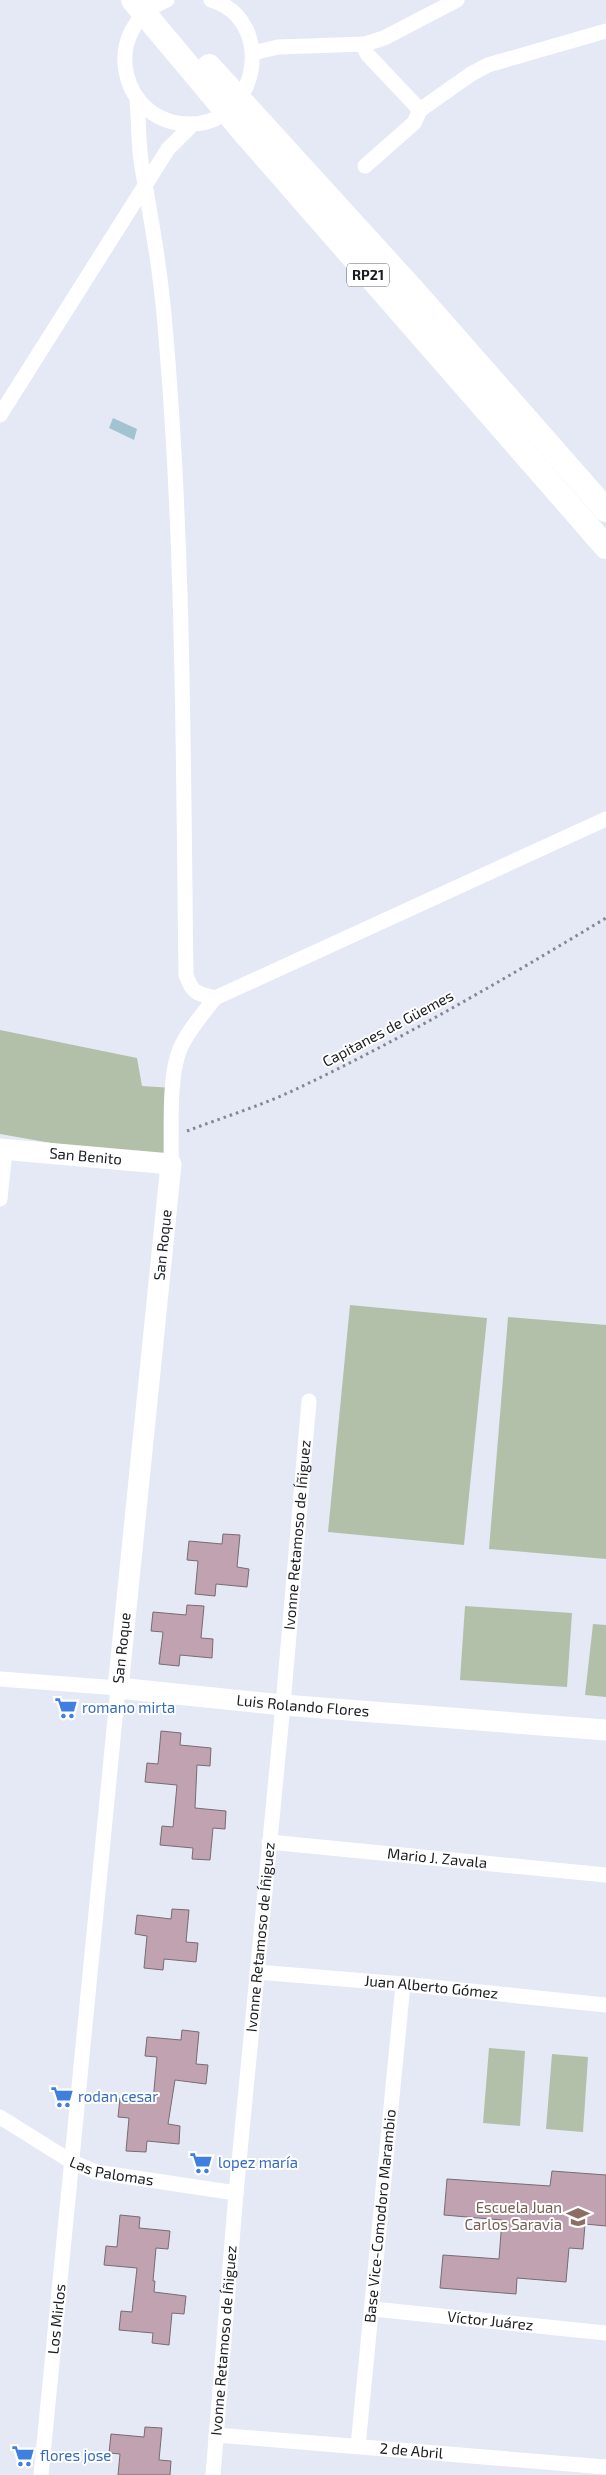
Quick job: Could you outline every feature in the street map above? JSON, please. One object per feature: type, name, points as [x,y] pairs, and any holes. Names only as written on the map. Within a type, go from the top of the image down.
[{"type":"main road","name":"RP21","points":[[150,4],[233,106],[606,547]]},
{"type":"main road","name":"RP21","points":[[233,106],[420,298],[606,510]]},
{"type":"street","points":[[150,4],[133,28],[126,45],[124,64],[128,82],[137,98],[152,113],[172,122],[193,124],[210,120],[233,106],[250,78],[253,53],[247,33],[235,15],[218,2],[211,0]]},
{"type":"street","points":[[253,53],[278,47],[363,44],[384,38],[457,0]]},
{"type":"street","points":[[365,166],[414,123],[420,110],[470,74],[488,65],[606,31]]},
{"type":"street","points":[[363,44],[367,54],[420,110]]},
{"type":"street","points":[[137,98],[143,173],[157,249],[165,324],[175,464],[181,592],[186,975],[191,987],[200,995],[215,998]]},
{"type":"street","points":[[0,415],[168,149],[193,124]]},
{"type":"street","points":[[171,1164],[173,1088],[179,1051],[186,1038],[215,998],[606,819]]},
{"type":"street","points":[[0,1199],[2,1150]]},
{"type":"street","name":"San Benito","points":[[2,1150],[171,1164]]},
{"type":"street","name":"San Roque","points":[[72,2162],[171,1164]]},
{"type":"street","name":"Ivonne Retamoso de Íñiguez","points":[[213,2475],[236,2193],[269,1842],[284,1705],[309,1400]]},
{"type":"street","name":"Luis Rolando Flores","points":[[0,1679],[118,1688],[284,1705],[606,1730]]},
{"type":"street","name":"Mario J. Zavala","points":[[269,1842],[606,1875]]},
{"type":"street","name":"Juan Alberto Gómez","points":[[257,1972],[403,1984],[606,2005]]},
{"type":"street","name":"Base Vice-Comodoro Marambio","points":[[358,2446],[373,2309],[403,1984]]},
{"type":"street","name":"Las Palomas","points":[[0,2117],[72,2162],[96,2172],[236,2193]]},
{"type":"street","name":"Los Mirlos","points":[[41,2475],[72,2162]]},
{"type":"street","name":"Víctor Juárez","points":[[373,2309],[606,2333]]},
{"type":"street","name":"2 de Abril","points":[[216,2435],[606,2467]]},
{"type":"path","name":"Capitanes de Güemes","points":[[179,1134],[288,1093],[422,1025],[515,973],[606,918]]},
{"type":"green space","points":[[0,1030],[137,1058],[142,1086],[173,1088],[171,1164],[0,1134]]},
{"type":"green space","points":[[350,1305],[487,1318],[464,1545],[328,1532]]},
{"type":"green space","points":[[508,1317],[606,1325],[606,1559],[489,1549]]},
{"type":"green space","points":[[465,1606],[572,1613],[567,1687],[460,1680]]},
{"type":"green space","points":[[593,1624],[606,1625],[606,1697],[585,1695]]},
{"type":"green space","points":[[489,2048],[525,2051],[520,2126],[483,2123]]},
{"type":"green space","points":[[552,2054],[588,2057],[583,2132],[546,2129]]},
{"type":"water","points":[[113,418],[137,429],[134,440],[109,428]]},
{"type":"building","points":[[223,1534],[240,1535],[237,1567],[249,1569],[247,1587],[216,1584],[215,1596],[195,1594],[198,1561],[187,1560],[189,1541],[222,1544]]},
{"type":"building","points":[[187,1605],[204,1606],[201,1638],[213,1639],[212,1658],[180,1655],[179,1666],[159,1664],[163,1632],[151,1631],[153,1612],[186,1615]]},
{"type":"building","points":[[161,1731],[181,1733],[180,1745],[211,1748],[210,1766],[197,1765],[195,1808],[226,1811],[225,1829],[213,1828],[210,1860],[192,1859],[193,1848],[160,1845],[162,1826],[173,1827],[177,1785],[145,1782],[147,1763],[158,1764]]},
{"type":"building","points":[[172,1909],[189,1910],[186,1942],[198,1943],[196,1962],[164,1959],[163,1970],[144,1968],[147,1936],[135,1934],[137,1915],[171,1919]]},
{"type":"building","points":[[182,2030],[199,2032],[196,2064],[208,2065],[206,2084],[175,2080],[168,2124],[180,2126],[179,2144],[147,2141],[146,2152],[126,2151],[129,2118],[118,2117],[120,2098],[153,2101],[157,2057],[145,2056],[147,2037],[181,2040]]},
{"type":"building","points":[[552,2171],[606,2175],[606,2226],[585,2224],[583,2249],[569,2248],[566,2282],[517,2278],[516,2294],[440,2288],[443,2255],[499,2259],[502,2220],[444,2215],[447,2179],[550,2186]]},
{"type":"building","points":[[120,2215],[140,2217],[139,2228],[170,2231],[168,2249],[156,2248],[154,2292],[186,2296],[184,2314],[172,2313],[169,2345],[152,2343],[153,2333],[119,2330],[121,2311],[132,2312],[137,2268],[104,2265],[106,2246],[117,2247]]},
{"type":"building","points":[[145,2427],[162,2428],[159,2460],[171,2461],[170,2475],[118,2475],[120,2454],[109,2453],[111,2434],[144,2437]]},
{"type":"place","name":"romano mirta","points":[[66,1708]]},
{"type":"place","name":"rodan cesar","points":[[62,2097]]},
{"type":"place","name":"lopez maría","points":[[201,2163]]},
{"type":"place","name":"Escuela Juan Carlos Saravia","points":[[578,2217]]},
{"type":"place","name":"flores jose","points":[[23,2456]]}]
